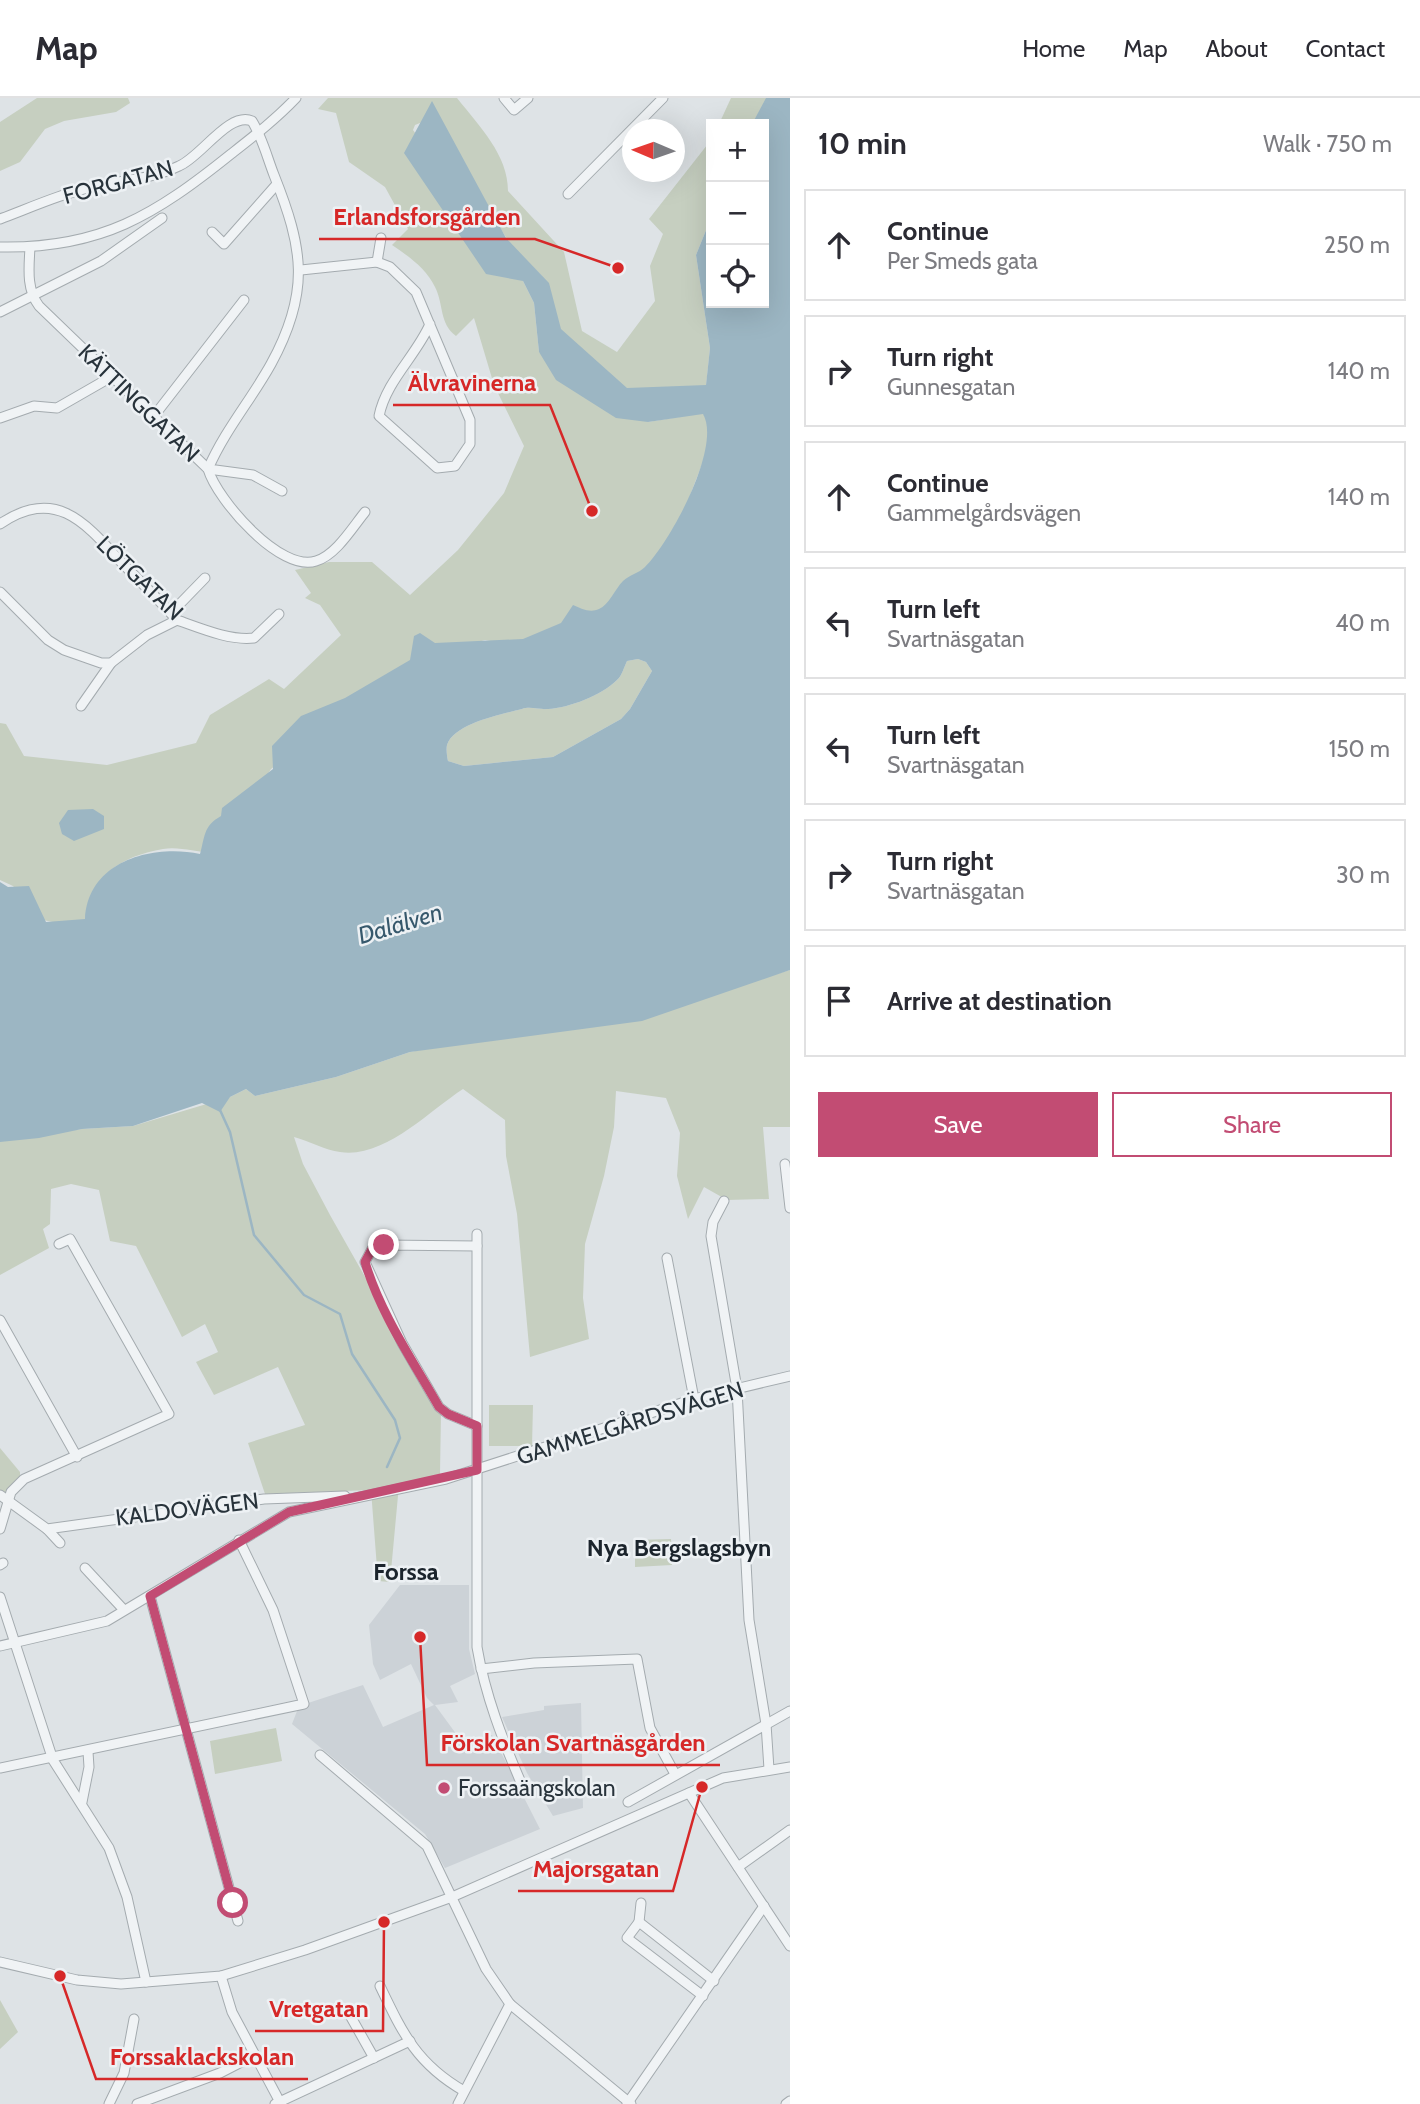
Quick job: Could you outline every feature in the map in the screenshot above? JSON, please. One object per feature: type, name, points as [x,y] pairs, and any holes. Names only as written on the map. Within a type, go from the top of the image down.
[{"type":"street","points":[[0,247],[30,247],[71,242],[113,230],[155,211],[258,132],[296,98]]},
{"type":"street","points":[[504,98],[514,110],[528,98]]},
{"type":"street","points":[[568,194],[663,98]]},
{"type":"street","name":"FORGATAN","points":[[0,219],[70,192],[149,178],[173,169],[191,161],[233,121],[244,118],[252,121],[258,132]]},
{"type":"street","points":[[258,132],[297,237],[301,270],[297,300],[279,346],[218,445],[208,469],[253,475],[282,491]]},
{"type":"street","points":[[212,232],[224,244],[277,184]]},
{"type":"street","points":[[0,312],[33,298],[101,261],[162,218]]},
{"type":"street","points":[[376,262],[381,238]]},
{"type":"street","points":[[30,247],[28,273],[33,298]]},
{"type":"street","points":[[301,270],[376,262],[390,267],[416,292],[430,324],[470,420],[470,444],[455,467],[438,468],[379,416],[381,405],[401,369],[423,340],[430,324]]},
{"type":"street","name":"KÄTTINGGATAN","points":[[33,298],[208,469],[212,483],[231,509],[283,557],[295,562],[314,562],[324,558],[365,512]]},
{"type":"street","points":[[154,416],[244,300]]},
{"type":"street","points":[[0,418],[34,406],[57,408],[111,377]]},
{"type":"street","name":"LÖTGATAN","points":[[0,524],[22,510],[44,508],[77,517],[174,617],[246,639],[261,634],[279,614]]},
{"type":"street","points":[[81,706],[111,663],[174,617],[205,578]]},
{"type":"street","points":[[0,592],[48,640],[64,650],[111,663]]},
{"type":"street","points":[[785,1164],[790,1208]]},
{"type":"street","points":[[724,1201],[713,1222],[711,1236],[737,1388],[749,1620],[766,1724],[769,1769]]},
{"type":"street","points":[[477,1234],[475,1603],[481,1669],[505,1745],[522,1785]]},
{"type":"street","points":[[0,1529],[4,1498],[24,1479],[169,1414],[70,1239],[59,1244]]},
{"type":"street","points":[[477,1246],[384,1245],[372,1249],[365,1262],[402,1343],[439,1407],[448,1414],[477,1426]]},
{"type":"street","points":[[667,1258],[694,1399]]},
{"type":"street","points":[[0,1320],[77,1457]]},
{"type":"street","name":"GAMMELGÅRDSVÄGEN","points":[[0,1646],[82,1629],[107,1621],[269,1522],[306,1507],[370,1496],[477,1470],[694,1399],[790,1376]]},
{"type":"street","name":"KALDOVÄGEN","points":[[47,1529],[264,1499],[370,1496]]},
{"type":"street","points":[[4,1498],[47,1529],[60,1543]]},
{"type":"street","points":[[0,1769],[304,1704],[273,1610],[239,1540]]},
{"type":"street","points":[[85,1568],[124,1610]]},
{"type":"street","points":[[150,1596],[238,1921]]},
{"type":"street","points":[[0,1597],[53,1759],[109,1848],[127,1897],[146,1982]]},
{"type":"street","points":[[481,1669],[637,1659],[650,1728],[675,1774]]},
{"type":"street","points":[[628,1802],[790,1711]]},
{"type":"street","points":[[82,1802],[89,1767],[88,1752]]},
{"type":"street","points":[[320,1755],[427,1846],[486,1969],[510,2004],[629,2103],[764,1906]]},
{"type":"street","points":[[0,1962],[77,1980],[146,1982],[221,1976],[305,1950],[452,1897],[723,1778],[769,1769],[790,1768]]},
{"type":"street","points":[[689,1793],[790,1945]]},
{"type":"street","points":[[738,1867],[790,1830]]},
{"type":"street","points":[[641,1903],[639,1922],[627,1938],[703,1996]]},
{"type":"street","points":[[639,1922],[714,1981]]},
{"type":"street","points":[[221,1976],[232,2012],[278,2103],[410,2041]]},
{"type":"street","points":[[380,1986],[428,2068],[464,2091]]},
{"type":"street","points":[[458,2104],[510,2004]]},
{"type":"street","points":[[347,2010],[374,2058]]},
{"type":"street","points":[[114,2103],[124,2073],[134,2019]]},
{"type":"street","points":[[137,2104],[201,2081],[255,2055]]},
{"type":"shaded area","name":"Forssaängskolan","points":[[400,1585],[469,1585],[469,1649],[475,1674],[450,1686],[458,1702],[435,1705],[465,1746],[492,1735],[540,1829],[445,1868],[425,1834],[292,1724],[299,1706],[363,1685],[383,1727],[434,1705],[427,1698],[411,1664],[380,1680],[373,1664],[369,1625]]},
{"type":"shaded area","points":[[581,1703],[583,1808],[553,1816],[527,1773],[502,1717],[544,1710],[544,1706]]},
{"type":"green space","points":[[37,98],[128,98],[130,103],[116,112],[64,121],[45,129],[20,162],[0,171],[0,122]]},
{"type":"green space","points":[[328,98],[457,98],[498,153],[507,178],[508,191],[564,252],[582,331],[617,352],[655,301],[650,266],[663,234],[649,219],[678,182],[685,182],[685,173],[706,146],[706,230],[696,255],[710,348],[706,386],[641,398],[560,347],[542,276],[511,245],[430,119],[415,125],[413,130],[523,281],[534,303],[539,352],[648,422],[703,413],[709,425],[706,454],[670,547],[606,612],[559,625],[513,645],[485,640],[412,661],[271,769],[218,852],[170,848],[134,857],[121,863],[101,880],[88,905],[86,920],[77,927],[43,920],[13,886],[0,880],[0,723],[6,724],[24,756],[107,765],[196,743],[210,715],[269,679],[284,689],[341,635],[320,605],[305,598],[311,593],[295,570],[329,562],[372,562],[410,595],[458,550],[504,493],[524,446],[494,385],[474,318],[456,336],[451,331],[442,313],[438,294],[427,274],[392,245],[408,229],[385,187],[349,162],[336,113],[318,109]]},
{"type":"green space","points":[[731,98],[767,98],[755,119],[721,119]]},
{"type":"green space","points":[[638,659],[646,662],[652,671],[630,709],[621,719],[553,757],[464,766],[448,761],[447,745],[451,737],[469,725],[525,708],[556,708],[585,700],[617,680],[627,661]]},
{"type":"green space","points":[[790,970],[790,1127],[763,1127],[769,1199],[727,1200],[704,1187],[688,1219],[677,1176],[680,1133],[666,1098],[616,1091],[614,1127],[585,1244],[583,1298],[589,1339],[530,1357],[517,1214],[506,1156],[505,1120],[463,1089],[405,1131],[373,1148],[340,1152],[294,1137],[303,1164],[330,1215],[441,1411],[440,1474],[399,1485],[390,1582],[378,1581],[371,1490],[265,1494],[248,1443],[305,1425],[278,1367],[214,1395],[196,1362],[218,1352],[205,1324],[182,1337],[136,1246],[110,1241],[99,1190],[71,1184],[51,1189],[50,1224],[43,1229],[49,1248],[0,1275],[0,1140],[82,1129],[133,1126],[230,1097],[246,1089],[255,1096],[336,1077],[410,1052],[728,989]]},
{"type":"green space","points":[[489,1405],[533,1405],[532,1446],[489,1446]]},
{"type":"green space","points":[[0,1448],[20,1472],[20,1479],[5,1493],[0,1491]]},
{"type":"green space","points":[[671,1539],[672,1565],[635,1567],[635,1540]]},
{"type":"green space","points":[[276,1728],[282,1761],[215,1774],[210,1741]]},
{"type":"green space","points":[[0,2000],[18,2032],[0,2049]]},
{"type":"water","name":"Dalälven","points":[[766,98],[790,98],[790,970],[642,1021],[410,1052],[336,1077],[255,1096],[246,1089],[230,1097],[220,1112],[202,1103],[133,1126],[82,1129],[39,1138],[0,1142],[0,882],[8,887],[29,886],[46,922],[85,919],[89,899],[97,883],[110,870],[143,855],[162,852],[200,854],[206,832],[221,816],[222,808],[273,769],[272,746],[301,716],[345,698],[410,660],[414,636],[420,633],[435,643],[523,639],[561,623],[573,605],[589,611],[603,607],[623,581],[643,569],[656,554],[691,493],[706,448],[707,429],[703,414],[648,422],[616,418],[556,380],[539,352],[534,303],[523,281],[486,274],[404,153],[432,101],[506,238],[549,283],[561,329],[627,388],[706,385],[710,348],[696,255],[706,230],[706,308],[769,308],[769,119],[755,119]],"holes":[[[638,659],[646,662],[652,671],[630,709],[621,719],[553,757],[464,766],[448,761],[447,747],[451,737],[469,725],[525,708],[556,708],[594,696],[611,686],[620,676],[627,661]]]},
{"type":"water","points":[[93,809],[104,816],[104,829],[74,841],[62,834],[59,823],[68,810]]},
{"type":"waterway","points":[[220,1110],[230,1132],[254,1235],[304,1295],[340,1314],[352,1354],[395,1420],[400,1438],[387,1467]]},
{"type":"place","name":"Erlandsforsgården","points":[[618,268]]},
{"type":"place","name":"Älvravinerna","points":[[592,511]]},
{"type":"place","name":"Förskolan Svartnäsgården","points":[[420,1637]]},
{"type":"place","name":"Majorsgatan","points":[[702,1787]]},
{"type":"place","name":"Forssaängskolan","points":[[444,1788]]},
{"type":"place","name":"Vretgatan","points":[[384,1922]]},
{"type":"place","name":"Forssaklackskolan","points":[[60,1976]]},
{"type":"district","name":"Nya Bergslagsbyn","points":[[679,1548]]},
{"type":"district","name":"Forssa","points":[[406,1572]]},
{"type":"route","points":[[233,1903],[150,1596],[289,1512],[477,1470],[477,1426],[448,1414],[439,1407],[402,1343],[369,1274],[365,1262],[372,1249],[384,1245]]}]
